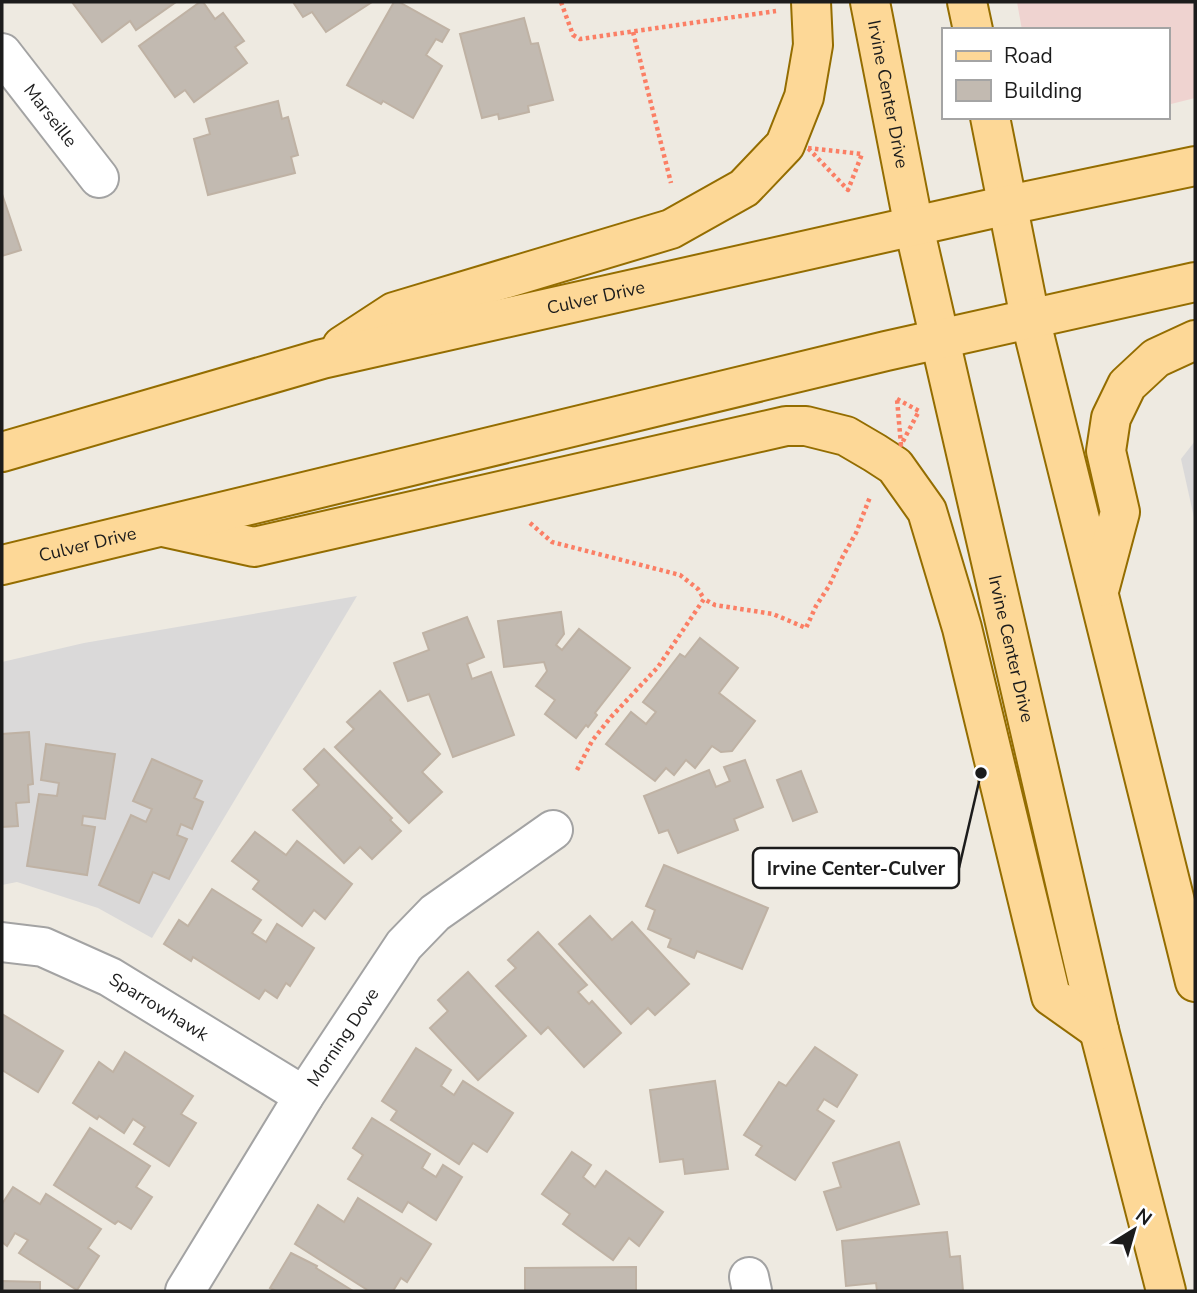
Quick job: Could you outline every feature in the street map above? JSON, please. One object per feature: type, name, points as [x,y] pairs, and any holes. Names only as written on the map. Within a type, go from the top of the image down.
[{"type":"main road","name":"Irvine Center Drive","points":[[870,2],[914,227],[1099,1030],[1166,1291]]},
{"type":"main road","points":[[967,2],[972,28]]},
{"type":"main road","points":[[321,359],[394,312],[671,229],[744,188],[785,145],[804,97],[813,45],[797,6]]},
{"type":"main road","points":[[990,119],[1030,318],[1195,982]]},
{"type":"main road","name":"Culver Drive","points":[[2,452],[321,359],[1008,205],[1195,166]]},
{"type":"main road","name":"Culver Drive","points":[[2,565],[940,339],[1195,282]]},
{"type":"main road","points":[[1099,589],[1120,512],[1106,451],[1111,418],[1127,385],[1156,358],[1195,340]]},
{"type":"main road","points":[[163,527],[254,547],[786,426],[806,426],[846,436],[895,466],[927,511],[962,628],[1051,996],[1099,1030]]},
{"type":"street","name":"Marseille","points":[[2,53],[99,178]]},
{"type":"street","name":"Morning Dove","points":[[185,1291],[304,1096],[404,945],[435,913],[553,830]]},
{"type":"street","name":"Sparrowhawk","points":[[2,942],[43,947],[110,977],[304,1096]]},
{"type":"path","points":[[561,2],[573,35],[580,39],[797,6]]},
{"type":"path","points":[[633,32],[671,183]]},
{"type":"path","points":[[808,148],[862,154],[848,190],[816,156],[808,148]]},
{"type":"path","points":[[897,399],[919,411],[901,445],[900,433],[897,399]]},
{"type":"path","points":[[528,513],[530,523],[552,542],[680,575],[698,589],[704,599],[715,605],[773,614],[806,628],[856,533],[868,507],[872,490]]},
{"type":"path","points":[[577,770],[592,741],[658,667],[704,599]]},
{"type":"shaded area","points":[[1017,2],[1195,2],[1195,98],[1169,104],[1169,28],[1022,28]]},
{"type":"shaded area","points":[[1195,441],[1195,522],[1181,459]]},
{"type":"shaded area","points":[[357,596],[152,938],[98,908],[17,882],[2,885],[2,662],[84,643]]},
{"type":"building","points":[[72,2],[176,2],[136,30],[130,21],[102,42]]},
{"type":"building","points":[[203,2],[215,19],[223,13],[244,41],[235,47],[247,63],[194,102],[185,90],[175,97],[139,46]]},
{"type":"building","points":[[293,2],[372,2],[326,32],[312,12],[303,17]]},
{"type":"building","points":[[394,2],[399,2],[449,30],[442,42],[436,39],[426,55],[442,66],[413,118],[347,85]]},
{"type":"building","points":[[524,18],[531,44],[538,43],[553,100],[528,106],[529,112],[499,119],[498,114],[482,118],[460,34]]},
{"type":"building","points":[[278,101],[282,119],[288,117],[298,155],[291,157],[295,173],[208,195],[194,139],[210,134],[206,119]]},
{"type":"building","points":[[2,194],[21,250],[2,256]]},
{"type":"building","points":[[561,612],[564,634],[556,645],[562,650],[579,629],[630,668],[595,713],[597,715],[588,727],[586,725],[576,738],[545,714],[555,700],[536,686],[547,671],[544,662],[504,667],[498,621]]},
{"type":"building","points":[[467,617],[484,657],[467,664],[472,679],[491,672],[514,735],[453,757],[429,694],[408,701],[394,663],[429,650],[423,633]]},
{"type":"building","points":[[700,638],[738,668],[719,693],[755,721],[732,751],[721,752],[712,746],[695,768],[686,760],[674,775],[666,768],[655,781],[606,744],[631,712],[646,724],[656,712],[643,702],[680,654],[685,657]]},
{"type":"building","points":[[380,691],[440,754],[422,772],[442,792],[409,823],[335,747],[354,729],[347,722]]},
{"type":"building","points":[[29,732],[33,784],[28,785],[29,802],[16,803],[18,826],[2,827],[2,734]]},
{"type":"building","points":[[46,744],[115,754],[105,819],[83,816],[82,825],[95,827],[87,875],[27,866],[39,794],[57,796],[59,783],[41,780]]},
{"type":"building","points":[[324,749],[392,818],[390,820],[401,831],[372,859],[360,847],[344,863],[293,810],[319,785],[304,769]]},
{"type":"building","points":[[152,759],[202,781],[194,798],[203,802],[192,829],[181,824],[177,835],[187,839],[169,879],[153,872],[139,903],[99,885],[131,815],[146,822],[152,809],[133,801]]},
{"type":"building","points":[[745,760],[763,807],[734,819],[738,830],[678,853],[668,830],[659,833],[644,796],[709,770],[716,787],[730,781],[724,767]]},
{"type":"building","points":[[801,771],[817,812],[793,821],[777,780]]},
{"type":"building","points":[[255,832],[286,855],[297,841],[352,884],[325,919],[314,910],[302,926],[253,889],[259,881],[232,861]]},
{"type":"building","points":[[664,865],[768,908],[742,969],[697,951],[694,958],[668,947],[671,939],[648,929],[655,910],[646,906]]},
{"type":"building","points":[[212,889],[261,920],[252,933],[266,942],[277,924],[314,948],[290,986],[286,983],[277,998],[265,990],[259,999],[193,957],[191,961],[164,944],[179,920],[188,926]]},
{"type":"building","points":[[590,916],[612,940],[632,922],[689,984],[655,1015],[648,1008],[631,1024],[559,944]]},
{"type":"building","points":[[538,932],[587,985],[578,992],[589,1004],[592,1001],[621,1033],[584,1067],[548,1027],[541,1034],[496,986],[516,968],[508,960]]},
{"type":"building","points":[[468,972],[526,1036],[478,1080],[430,1028],[448,1011],[438,1000]]},
{"type":"building","points":[[2,1014],[63,1051],[38,1092],[2,1070]]},
{"type":"building","points":[[815,1047],[857,1075],[837,1107],[824,1099],[817,1110],[834,1121],[795,1180],[756,1155],[762,1146],[744,1135],[779,1082],[786,1086]]},
{"type":"building","points":[[416,1048],[451,1070],[441,1086],[454,1095],[463,1081],[513,1113],[487,1152],[473,1143],[459,1164],[391,1120],[397,1111],[382,1101]]},
{"type":"building","points":[[125,1052],[193,1096],[181,1114],[196,1123],[169,1166],[134,1144],[145,1127],[133,1119],[124,1133],[73,1103],[99,1062],[113,1072]]},
{"type":"building","points":[[715,1081],[728,1169],[685,1174],[683,1159],[660,1162],[650,1090]]},
{"type":"building","points":[[372,1118],[430,1154],[422,1168],[436,1177],[443,1165],[462,1177],[436,1220],[408,1202],[402,1212],[348,1179],[363,1155],[353,1148]]},
{"type":"building","points":[[90,1128],[150,1166],[136,1187],[152,1197],[131,1229],[118,1221],[115,1224],[54,1185]]},
{"type":"building","points":[[899,1142],[919,1204],[837,1230],[824,1192],[841,1187],[833,1163]]},
{"type":"building","points":[[572,1152],[591,1165],[583,1177],[595,1187],[606,1171],[663,1212],[639,1246],[629,1238],[613,1260],[563,1224],[570,1214],[542,1194]]},
{"type":"building","points":[[13,1187],[40,1204],[46,1194],[101,1229],[88,1248],[99,1256],[77,1290],[19,1253],[28,1240],[15,1233],[7,1246],[2,1242],[2,1204]]},
{"type":"building","points":[[358,1198],[431,1244],[407,1282],[401,1278],[393,1291],[369,1291],[295,1244],[318,1205],[344,1222]]},
{"type":"building","points":[[947,1232],[950,1257],[960,1256],[963,1291],[877,1291],[876,1283],[846,1286],[842,1241]]},
{"type":"building","points":[[291,1253],[317,1266],[316,1268],[353,1291],[276,1291],[270,1288]]},
{"type":"building","points":[[636,1267],[636,1291],[525,1291],[525,1268]]},
{"type":"building","points":[[2,1281],[40,1282],[40,1291],[2,1291]]},
{"type":"place","name":"Irvine Center-Culver","points":[[981,773]]}]
